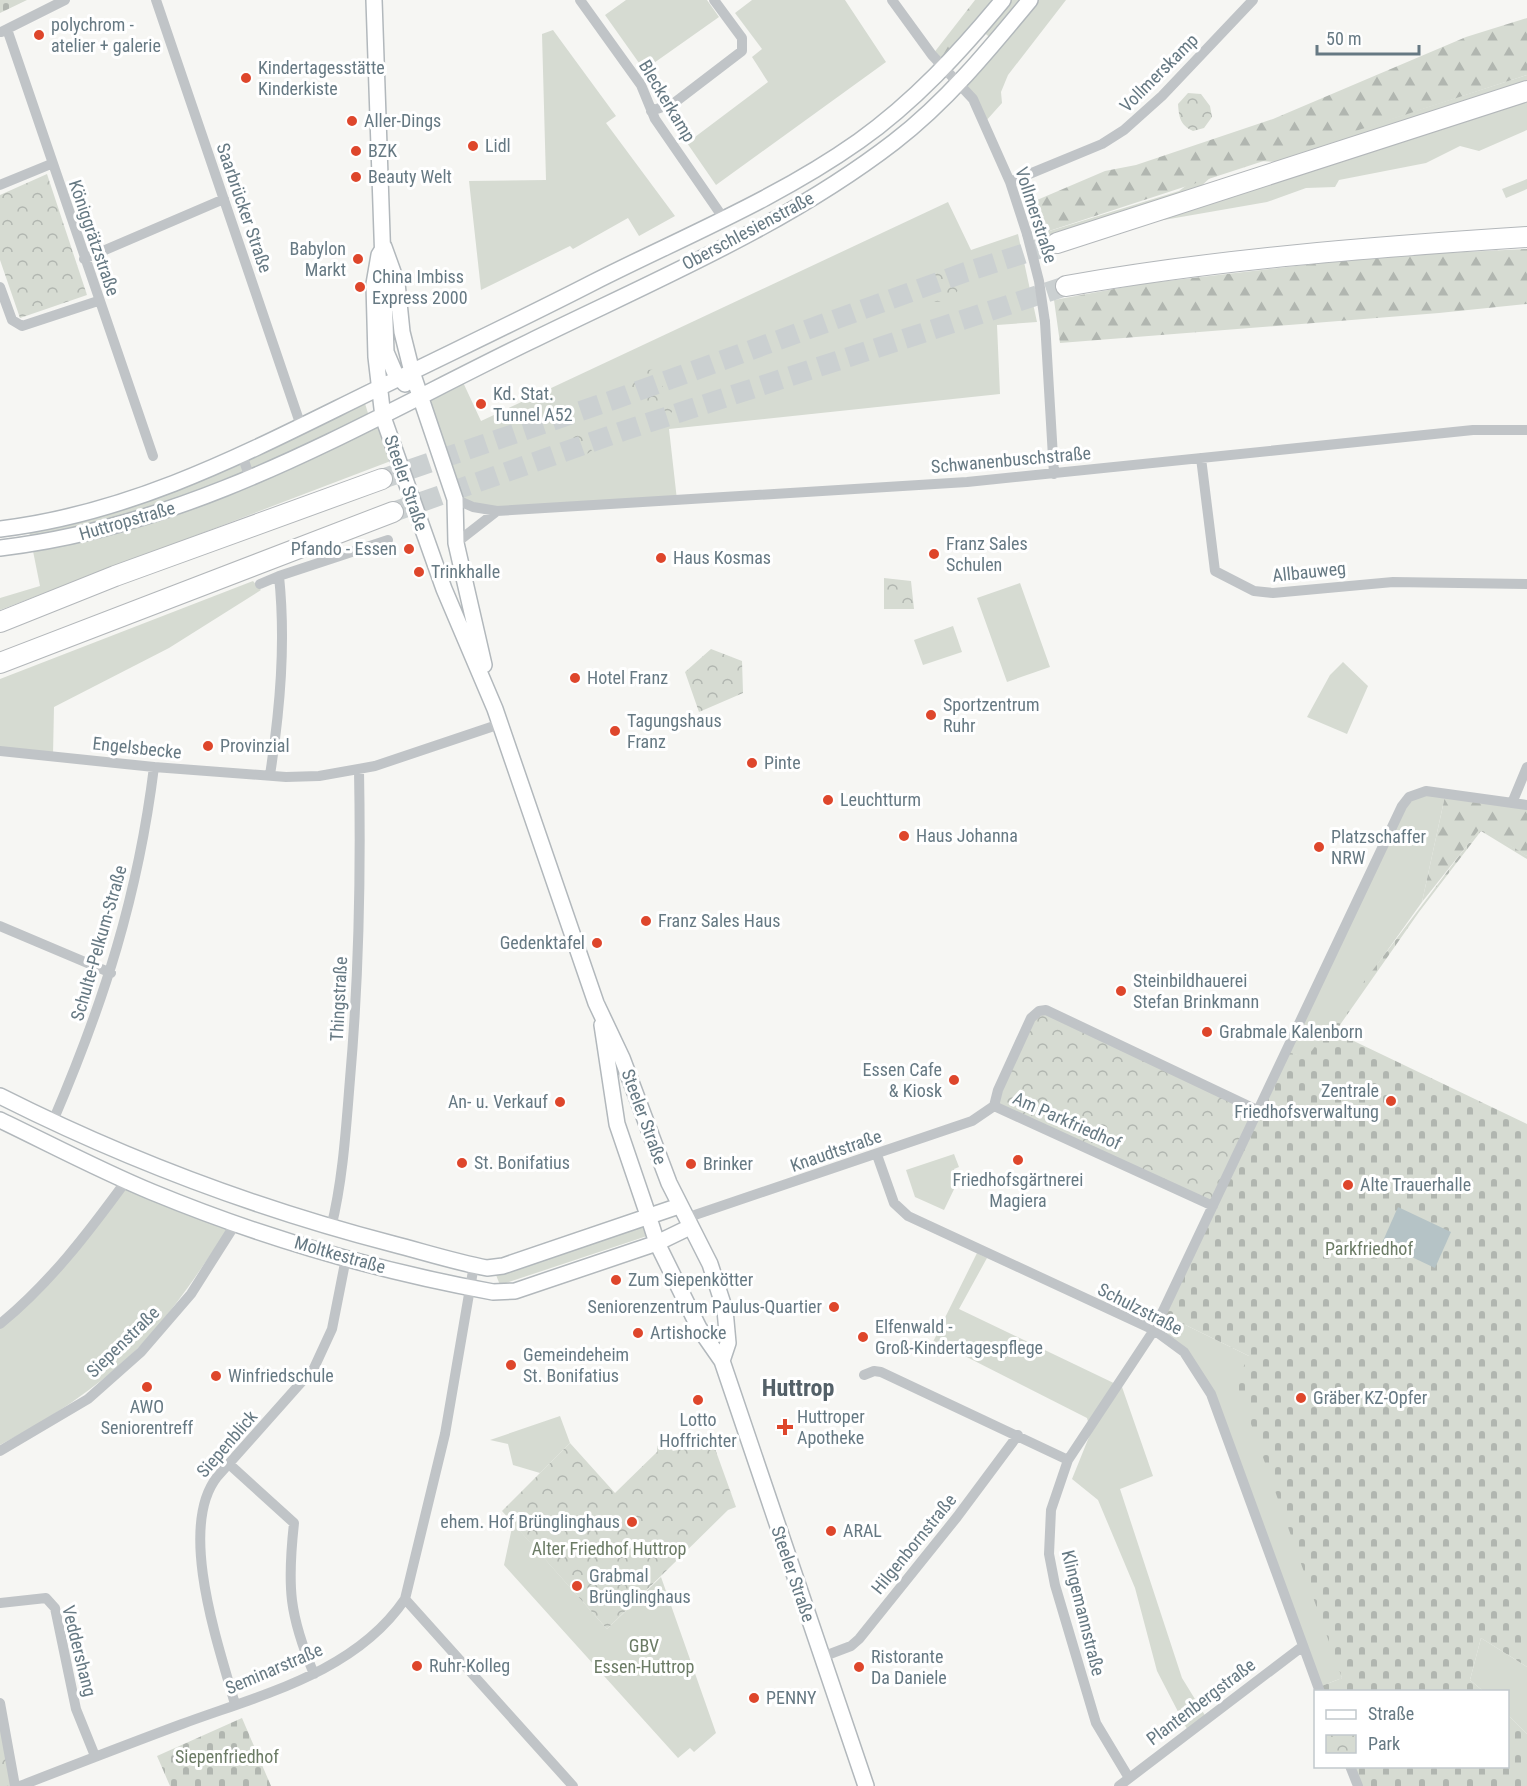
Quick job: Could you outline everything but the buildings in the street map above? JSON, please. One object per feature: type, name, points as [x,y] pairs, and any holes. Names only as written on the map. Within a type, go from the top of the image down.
[{"type":"highway","points":[[1057,243],[1527,91]]},
{"type":"highway","points":[[1066,286],[1139,273],[1382,246],[1527,237]]},
{"type":"highway","points":[[0,622],[115,576],[382,479]]},
{"type":"highway","points":[[0,663],[393,512]]},
{"type":"main road","name":"Steeler Straße","points":[[374,0],[384,247],[397,283],[406,375],[420,398],[455,499],[456,543],[495,709]]},
{"type":"main road","name":"Oberschlesienstraße","points":[[406,375],[724,219],[822,166],[900,109],[945,66],[1003,0]]},
{"type":"main road","name":"Oberschlesienstraße","points":[[420,398],[782,215],[886,147],[921,120],[959,82],[1030,0]]},
{"type":"main road","name":"Steeler Straße","points":[[384,247],[379,255],[374,284],[378,388],[383,417],[444,589],[495,709],[598,1007],[622,1058],[685,1217],[711,1264],[725,1310],[728,1343],[722,1361]]},
{"type":"main road","name":"Huttropstraße","points":[[0,529],[29,526],[112,507],[149,494],[242,455],[406,375]]},
{"type":"main road","name":"Huttropstraße","points":[[0,548],[83,535],[139,520],[212,495],[420,398]]},
{"type":"main road","name":"Steeler Straße","points":[[598,1007],[617,1125],[657,1243],[699,1329],[722,1361],[866,1786]]},
{"type":"main road","name":"Moltkestraße","points":[[0,1096],[186,1177],[331,1228],[474,1266],[503,1266],[648,1215],[685,1217]]},
{"type":"main road","name":"Moltkestraße","points":[[0,1120],[126,1181],[236,1223],[346,1258],[493,1292],[515,1291],[657,1243],[685,1217]]},
{"type":"street","points":[[3,31],[65,0]]},
{"type":"street","name":"Saarbrücker Straße","points":[[156,0],[301,426]]},
{"type":"street","name":"Bleckerkamp","points":[[580,0],[641,85],[651,111],[724,219]]},
{"type":"street","points":[[651,111],[674,103],[742,51],[742,38],[714,0]]},
{"type":"street","name":"Vollmerstraße","points":[[892,0],[932,55],[945,66],[976,105],[1010,182],[1039,281],[1045,322],[1053,474]]},
{"type":"street","name":"Vollmerskamp","points":[[1010,182],[1102,144],[1124,130],[1162,96],[1253,0]]},
{"type":"street","name":"Königgrätzstraße","points":[[3,31],[153,456]]},
{"type":"street","points":[[0,185],[51,164]]},
{"type":"street","points":[[84,259],[224,199]]},
{"type":"street","points":[[0,287],[12,320],[22,326],[98,301]]},
{"type":"street","name":"Schwanenbuschstraße","points":[[455,499],[473,507],[497,511],[1053,474],[1473,430],[1527,430]]},
{"type":"street","points":[[242,455],[250,478]]},
{"type":"street","name":"Allbauweg","points":[[1202,458],[1212,564],[1220,575],[1243,586],[1262,593],[1393,582],[1527,584]]},
{"type":"street","points":[[456,543],[497,511]]},
{"type":"street","points":[[260,584],[388,540]]},
{"type":"street","points":[[270,775],[281,689],[283,637],[279,576]]},
{"type":"street","name":"Engelsbecke","points":[[0,751],[154,767],[320,776],[359,770],[500,724]]},
{"type":"street","name":"Schulte-Pelkum-Straße","points":[[53,1121],[85,1046],[111,973],[133,892],[154,767]]},
{"type":"street","points":[[1512,802],[1527,767]]},
{"type":"street","name":"Thingstraße","points":[[331,1228],[347,1119],[356,1015],[360,903],[359,770]]},
{"type":"street","points":[[1154,1330],[1402,806],[1409,797],[1426,791],[1527,805]]},
{"type":"street","points":[[0,926],[111,973]]},
{"type":"street","name":"Am Parkfriedhof","points":[[1213,1206],[994,1106],[998,1090],[1031,1018],[1039,1011],[1046,1010],[1257,1110]]},
{"type":"street","name":"Knaudtstraße","points":[[685,1217],[877,1155],[972,1120],[994,1106]]},
{"type":"street","name":"Schulzstraße","points":[[877,1155],[894,1203],[908,1216],[1154,1330],[1184,1352],[1204,1381],[1319,1690]]},
{"type":"street","points":[[0,1324],[55,1272],[88,1234],[126,1181]]},
{"type":"street","name":"Siepenstraße","points":[[0,1451],[88,1399],[141,1352],[191,1294],[236,1223]]},
{"type":"street","name":"Siepenblick","points":[[235,1704],[209,1608],[200,1538],[200,1517],[206,1494],[229,1464],[314,1368],[332,1329],[346,1258]]},
{"type":"street","name":"Seminarstraße","points":[[20,1786],[235,1704],[260,1697],[314,1674],[372,1635],[396,1612],[405,1599],[445,1434],[474,1266]]},
{"type":"street","name":"Klingemannstraße","points":[[1129,1778],[1096,1724],[1053,1575],[1048,1535],[1051,1510],[1068,1460],[1154,1330]]},
{"type":"street","points":[[864,1375],[874,1371],[881,1372],[1068,1460]]},
{"type":"street","name":"Hilgenbornstraße","points":[[822,1657],[851,1646],[859,1639],[957,1517],[1018,1435]]},
{"type":"street","points":[[229,1464],[294,1523],[290,1592],[299,1639],[314,1674]]},
{"type":"street","name":"Veddershang","points":[[0,1603],[38,1597],[46,1598],[55,1608],[76,1709],[95,1756]]},
{"type":"street","points":[[405,1599],[573,1786]]},
{"type":"street","name":"Plantenbergstraße","points":[[1119,1786],[1303,1646]]},
{"type":"street","points":[[0,1703],[15,1786]]},
{"type":"street","points":[[1350,1768],[1358,1786]]},
{"type":"green space","points":[[0,0],[27,0],[0,13]]},
{"type":"green space","points":[[626,0],[707,0],[719,17],[644,70],[605,15]]},
{"type":"green space","points":[[752,0],[845,0],[886,62],[716,185],[687,143],[768,82],[752,57],[762,49],[735,13]]},
{"type":"green space","points":[[975,0],[1001,0],[944,65],[933,54]]},
{"type":"green space","points":[[1004,0],[1066,0],[1008,75],[1001,92],[1002,103],[985,122],[960,82],[994,41],[980,29]]},
{"type":"green space","points":[[1527,18],[1527,75],[1043,233],[1030,203],[1105,171],[1136,165],[1273,119],[1466,37]]},
{"type":"green space","points":[[553,30],[616,116],[606,123],[675,216],[639,236],[628,218],[573,249],[570,246],[481,290],[469,181],[546,180],[542,34]]},
{"type":"green space","points":[[1527,75],[1527,81],[1276,162],[1261,161]]},
{"type":"green space","points":[[1188,93],[1201,94],[1210,106],[1212,117],[1204,128],[1193,131],[1181,120],[1178,104]]},
{"type":"green space","points":[[1527,100],[1527,130],[1479,151],[1460,146],[1426,163],[1339,180],[1335,187],[1306,188],[1267,202],[1158,221]]},
{"type":"green space","points":[[47,174],[87,295],[20,318],[0,260],[0,195]]},
{"type":"green space","points":[[1211,177],[1199,188],[1044,238],[1043,233],[1179,191],[1187,185]]},
{"type":"green space","points":[[1527,179],[1527,189],[1506,198],[1502,189]]},
{"type":"green space","points":[[948,202],[971,250],[1018,234],[1037,322],[997,325],[1000,394],[669,429],[677,500],[493,510],[465,506],[422,398],[461,378],[481,421]]},
{"type":"green space","points":[[1527,249],[1527,304],[1060,343],[1054,300],[1141,284],[1382,256]]},
{"type":"green space","points":[[940,266],[965,280],[959,290],[946,300],[929,301],[926,289],[918,280],[926,267],[936,271]]},
{"type":"green space","points":[[653,370],[663,387],[676,393],[672,412],[666,417],[648,417],[644,403],[630,391],[640,372]]},
{"type":"green space","points":[[363,397],[371,423],[382,418],[396,459],[0,610],[0,598],[40,586],[28,526],[77,516]]},
{"type":"green space","points":[[579,429],[592,451],[576,460],[563,439]]},
{"type":"green space","points":[[884,578],[911,581],[914,609],[884,609]]},
{"type":"green space","points":[[253,581],[261,590],[169,648],[54,707],[53,755],[0,750],[0,679]]},
{"type":"green space","points":[[1020,583],[1050,667],[1007,682],[977,598]]},
{"type":"green space","points":[[953,626],[962,652],[923,665],[914,640]]},
{"type":"green space","points":[[711,649],[742,661],[743,693],[699,712],[685,672]]},
{"type":"green space","points":[[1343,662],[1368,686],[1347,734],[1307,717],[1330,675]]},
{"type":"green space","points":[[1419,795],[1445,796],[1422,902],[1339,1018],[1307,1058],[1287,1052],[1404,806]]},
{"type":"green space","points":[[1445,796],[1527,807],[1527,856],[1481,828],[1422,902]]},
{"type":"green space","name":"Parkfriedhof","points":[[1481,827],[1527,856],[1527,859],[1481,831],[1419,912],[1335,1032],[1527,1124],[1527,1667],[1481,1638],[1470,1680],[1482,1690],[1320,1690],[1319,1687],[1342,1678],[1236,1382],[1249,1356],[1163,1314],[1287,1052],[1307,1057]]},
{"type":"green space","points":[[1045,1011],[1256,1110],[1213,1205],[995,1105],[1034,1017]]},
{"type":"green space","points":[[954,1154],[959,1167],[954,1169],[958,1181],[944,1210],[915,1197],[906,1170]]},
{"type":"green space","points":[[126,1182],[232,1223],[174,1305],[135,1351],[71,1403],[0,1445],[0,1325],[17,1310]]},
{"type":"green space","points":[[642,1223],[647,1236],[500,1285],[496,1275]]},
{"type":"green space","points":[[977,1253],[987,1258],[959,1309],[1122,1387],[1153,1476],[1120,1489],[1182,1678],[1206,1717],[1188,1731],[1157,1671],[1135,1588],[1098,1500],[1072,1479],[1091,1432],[1087,1418],[945,1346],[938,1357],[929,1350]]},
{"type":"green space","points":[[1163,1314],[1249,1356],[1342,1678],[1319,1687],[1205,1379],[1155,1330]]},
{"type":"green space","points":[[560,1416],[570,1443],[540,1473],[513,1465],[508,1444],[490,1440]]},
{"type":"green space","name":"Alter Friedhof Huttrop","points":[[664,1441],[673,1451],[713,1443],[736,1507],[728,1510],[607,1629],[502,1511],[570,1443],[615,1493],[657,1452],[657,1446]]},
{"type":"green space","name":"GBV Essen-Huttrop","points":[[513,1523],[607,1629],[661,1577],[716,1733],[694,1752],[690,1748],[678,1758],[504,1565]]},
{"type":"green space","points":[[1481,1638],[1527,1667],[1527,1734],[1509,1716],[1509,1690],[1482,1690],[1470,1680]]},
{"type":"green space","points":[[0,1705],[15,1786],[0,1786]]},
{"type":"green space","points":[[1509,1716],[1527,1734],[1527,1786],[1358,1786],[1350,1768],[1509,1768]]},
{"type":"green space","name":"Siepenfriedhof","points":[[242,1718],[271,1786],[170,1786],[157,1756]]},
{"type":"shaded area","points":[[1398,1207],[1451,1232],[1435,1268],[1382,1243]]},
{"type":"tunnel","points":[[382,479],[613,400],[966,272],[1057,243]]},
{"type":"tunnel","points":[[393,512],[623,431],[1066,286]]},
{"type":"place","name":"polychrom - atelier + galerie","points":[[39,35]]},
{"type":"place","name":"Kindertagesstätte Kinderkiste","points":[[246,78]]},
{"type":"place","name":"Aller-Dings","points":[[352,121]]},
{"type":"place","name":"Lidl","points":[[473,146]]},
{"type":"place","name":"BZK","points":[[356,151]]},
{"type":"place","name":"Beauty Welt","points":[[356,177]]},
{"type":"place","name":"Babylon Markt","points":[[358,259]]},
{"type":"place","name":"China Imbiss Express 2000","points":[[360,287]]},
{"type":"place","name":"Kd. Stat. Tunnel A52","points":[[481,404]]},
{"type":"place","name":"Pfando - Essen","points":[[409,549]]},
{"type":"place","name":"Franz Sales Schulen","points":[[934,554]]},
{"type":"place","name":"Haus Kosmas","points":[[661,558]]},
{"type":"place","name":"Trinkhalle","points":[[419,572]]},
{"type":"place","name":"Hotel Franz","points":[[575,678]]},
{"type":"place","name":"Sportzentrum Ruhr","points":[[931,715]]},
{"type":"place","name":"Tagungshaus Franz","points":[[615,731]]},
{"type":"place","name":"Provinzial","points":[[208,746]]},
{"type":"place","name":"Pinte","points":[[752,763]]},
{"type":"place","name":"Leuchtturm","points":[[828,800]]},
{"type":"place","name":"Haus Johanna","points":[[904,836]]},
{"type":"place","name":"Platzschaffer NRW","points":[[1319,847]]},
{"type":"place","name":"Franz Sales Haus","points":[[646,921]]},
{"type":"place","name":"Gedenktafel","points":[[597,943]]},
{"type":"place","name":"Steinbildhauerei Stefan Brinkmann","points":[[1121,991]]},
{"type":"place","name":"Grabmale Kalenborn","points":[[1207,1032]]},
{"type":"place","name":"Essen Cafe & Kiosk","points":[[954,1080]]},
{"type":"place","name":"Zentrale Friedhofsverwaltung","points":[[1391,1101]]},
{"type":"place","name":"An- u. Verkauf","points":[[560,1102]]},
{"type":"place","name":"Friedhofsgärtnerei Magiera","points":[[1018,1160]]},
{"type":"place","name":"St. Bonifatius","points":[[462,1163]]},
{"type":"place","name":"Brinker","points":[[691,1164]]},
{"type":"place","name":"Alte Trauerhalle","points":[[1348,1185]]},
{"type":"place","name":"Zum Siepenkötter","points":[[616,1280]]},
{"type":"place","name":"Seniorenzentrum Paulus-Quartier","points":[[834,1307]]},
{"type":"place","name":"Artishocke","points":[[638,1333]]},
{"type":"place","name":"Elfenwald - Groß-Kindertagespflege","points":[[863,1337]]},
{"type":"place","name":"Gemeindeheim St. Bonifatius","points":[[511,1365]]},
{"type":"place","name":"Winfriedschule","points":[[216,1376]]},
{"type":"place","name":"AWO Seniorentreff","points":[[147,1387]]},
{"type":"place","name":"Gräber KZ-Opfer","points":[[1301,1398]]},
{"type":"place","name":"Lotto Hoffrichter","points":[[698,1400]]},
{"type":"place","name":"Huttroper Apotheke","points":[[785,1427]]},
{"type":"place","name":"ehem. Hof Brünglinghaus","points":[[632,1522]]},
{"type":"place","name":"ARAL","points":[[831,1531]]},
{"type":"place","name":"Grabmal Brünglinghaus","points":[[577,1586]]},
{"type":"place","name":"Ruhr-Kolleg","points":[[417,1666]]},
{"type":"place","name":"Ristorante Da Daniele","points":[[859,1667]]},
{"type":"place","name":"PENNY","points":[[754,1698]]},
{"type":"district","name":"Huttrop","points":[[798,1388]]}]
